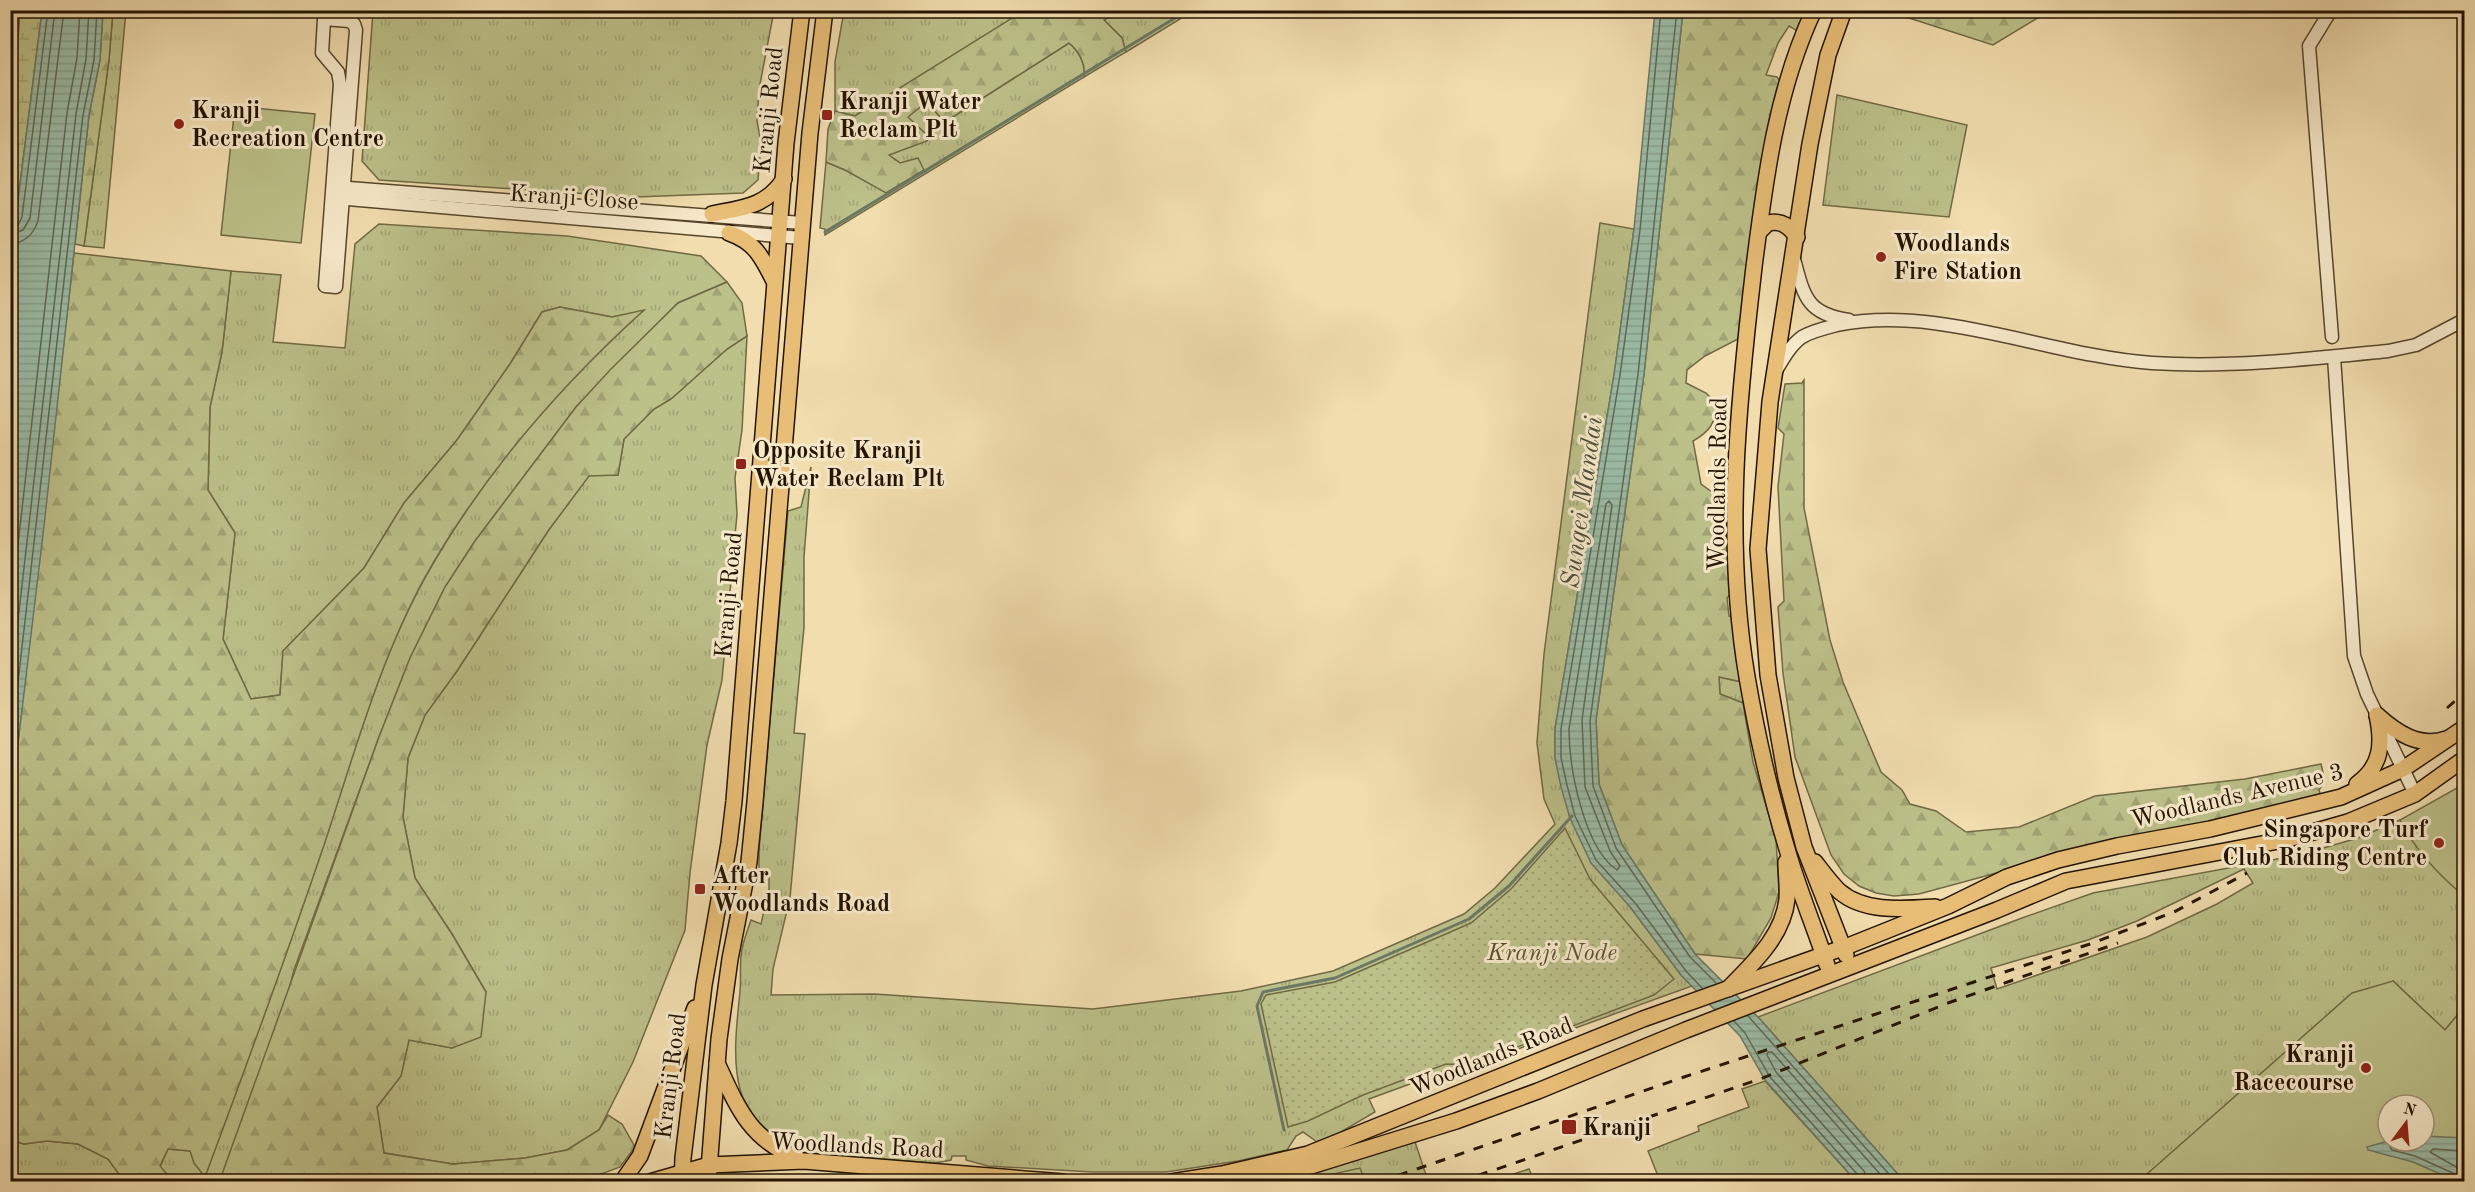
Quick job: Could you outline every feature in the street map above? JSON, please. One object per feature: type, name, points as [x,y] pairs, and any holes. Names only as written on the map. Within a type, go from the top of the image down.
[{"type":"main road","name":"Kranji Road","points":[[683,1176],[704,984],[729,843],[734,801],[774,281],[802,10]]},
{"type":"main road","name":"Kranji Road","points":[[708,1182],[717,1063],[730,959],[749,862],[755,802],[801,230],[815,80],[825,10]]},
{"type":"main road","name":"Woodlands Road","points":[[1246,1182],[1279,1178],[1456,1121],[1538,1091],[1850,966],[1804,847],[1786,778],[1768,675],[1758,549],[1770,402],[1820,89],[1844,10]]},
{"type":"main road","name":"Woodlands Road","points":[[1810,13],[1773,138],[1759,232],[1739,401],[1735,528],[1738,591],[1747,675],[1763,760],[1787,850],[1830,973]]},
{"type":"main road","points":[[712,214],[763,201],[774,194],[784,179]]},
{"type":"main road","points":[[1759,232],[1768,223],[1780,222],[1788,226],[1797,237]]},
{"type":"main road","points":[[729,234],[746,239],[758,252],[774,281]]},
{"type":"main road","points":[[2377,715],[2400,733],[2416,740],[2435,741],[2459,732]]},
{"type":"main road","points":[[2335,798],[2362,780],[2375,765],[2381,743],[2377,715]]},
{"type":"main road","name":"Woodlands Avenue 3","points":[[1843,948],[1948,906],[2007,877],[2058,860],[2117,846],[2210,829],[2335,798],[2403,769],[2459,732]]},
{"type":"main road","name":"Woodlands Avenue 3","points":[[1850,966],[2066,881],[2288,840],[2348,822],[2415,794],[2464,759]]},
{"type":"main road","points":[[1804,847],[1831,882],[1847,896],[1857,901],[1894,909],[1948,906]]},
{"type":"main road","points":[[1726,991],[1760,955],[1778,929],[1786,901],[1787,850]]},
{"type":"main road","name":"Woodlands Road","points":[[1171,1182],[1222,1174],[1308,1154],[1643,1019],[1843,948]]},
{"type":"main road","points":[[622,1182],[640,1156],[704,984]]},
{"type":"main road","points":[[1643,1019],[1657,1019],[1666,1023],[1665,1039]]},
{"type":"main road","points":[[717,1063],[741,1113],[756,1133],[780,1152],[804,1161]]},
{"type":"main road","name":"Woodlands Road","points":[[650,1182],[683,1176],[709,1165],[804,1161],[1064,1182]]},
{"type":"street","points":[[2331,10],[2309,46],[2332,338]]},
{"type":"street","points":[[338,193],[336,286],[325,286],[338,193],[356,30],[354,24],[349,21],[324,20],[322,53],[338,72],[340,84],[338,193]]},
{"type":"street","name":"Kranji Close","points":[[338,193],[637,222],[729,234],[780,228]]},
{"type":"street","name":"Kranji Close","points":[[338,193],[712,214],[801,230]]},
{"type":"street","points":[[1794,259],[1800,284],[1811,305],[1828,317],[1856,321],[1894,320],[1940,324],[2100,357],[2153,363],[2212,365],[2388,351],[2416,345],[2464,320]]},
{"type":"street","points":[[1775,373],[1791,347],[1802,337],[1820,329],[1856,321]]},
{"type":"street","points":[[2334,357],[2352,641],[2360,675],[2415,794]]},
{"type":"green space","points":[[1025,10],[1119,11],[1104,20],[1122,38],[1126,52],[1084,77],[1081,58],[1069,43],[945,122],[931,107],[924,104],[908,117],[928,136],[927,141],[889,155],[900,163],[918,158],[924,170],[886,193],[826,162],[828,129],[835,111],[855,116]]},
{"type":"green space","points":[[11,11],[20,11],[11,143]]},
{"type":"green space","points":[[20,11],[42,11],[16,216],[10,223],[11,143]]},
{"type":"green space","points":[[103,11],[113,11],[109,60],[84,246],[75,244],[89,115],[100,60]]},
{"type":"green space","points":[[113,11],[126,11],[104,248],[84,246],[109,60]]},
{"type":"green space","points":[[373,11],[774,11],[759,89],[757,121],[761,143],[758,180],[743,193],[635,197],[379,180],[362,161]]},
{"type":"green space","points":[[844,11],[1025,11],[855,116],[835,111],[835,62]]},
{"type":"green space","points":[[1119,11],[1193,11],[1126,52],[1122,38],[1104,20]]},
{"type":"green space","points":[[1683,11],[1811,11],[1801,33],[1789,26],[1778,43],[1766,75],[1777,77],[1782,84],[1740,338],[1705,356],[1687,370],[1686,383],[1706,393],[1716,403],[1711,426],[1693,441],[1701,484],[1716,495],[1729,551],[1734,590],[1727,598],[1729,616],[1736,619],[1742,682],[1719,677],[1720,694],[1743,703],[1753,762],[1776,839],[1779,892],[1771,918],[1747,959],[1695,954],[1622,845],[1599,784],[1596,720],[1644,374]]},
{"type":"green space","points":[[1887,11],[2049,11],[1993,45]]},
{"type":"green space","points":[[1069,43],[1081,58],[1084,77],[825,235],[825,229],[820,228],[826,162],[845,170],[900,163],[889,155],[928,136],[907,117],[924,104],[931,107],[945,122]]},
{"type":"green space","points":[[1837,95],[1967,125],[1949,217],[1823,205]]},
{"type":"green space","points":[[235,106],[315,114],[301,243],[221,235]]},
{"type":"green space","points":[[1600,223],[1634,229],[1614,375],[1555,729],[1555,758],[1570,818],[1631,908],[1681,975],[1692,986],[1531,1044],[1454,1075],[1451,1069],[1369,1099],[1375,1112],[1329,1139],[1317,1142],[1303,1132],[1296,1136],[1287,1150],[1238,1161],[1166,1172],[1092,1172],[988,1166],[966,1160],[966,1156],[952,1156],[951,1160],[935,1163],[809,1154],[782,1143],[762,1128],[749,1111],[740,1091],[736,1068],[741,956],[751,920],[761,924],[769,889],[769,872],[759,870],[759,851],[788,511],[801,507],[811,467],[804,557],[804,627],[794,733],[805,734],[790,898],[773,969],[771,995],[875,994],[1093,1009],[1241,991],[1333,971],[1464,914],[1495,888],[1555,824],[1544,799],[1537,743],[1544,654]]},
{"type":"green space","points":[[379,224],[567,236],[701,256],[727,282],[678,303],[576,407],[475,541],[445,587],[410,658],[294,970],[240,1179],[250,1181],[171,1179],[160,1167],[168,1149],[191,1151],[194,1163],[205,1176],[294,932],[380,677],[408,610],[425,578],[471,504],[496,469],[551,403],[643,311],[612,317],[560,307],[542,312],[510,364],[457,440],[404,503],[364,568],[283,651],[280,695],[251,699],[223,639],[235,533],[208,490],[210,407],[222,352],[231,271],[281,275],[273,342],[345,348],[355,244]]},
{"type":"green space","points":[[74,253],[231,271],[222,352],[210,407],[208,490],[235,533],[223,639],[251,699],[280,695],[283,651],[364,568],[404,503],[457,440],[510,364],[542,312],[560,307],[612,317],[644,310],[582,370],[524,434],[471,503],[425,577],[394,642],[368,709],[295,929],[205,1177],[194,1163],[190,1151],[168,1149],[160,1166],[171,1179],[181,1181],[124,1181],[108,1159],[78,1144],[47,1141],[24,1144],[11,1140],[11,802]]},
{"type":"green space","points":[[727,282],[742,303],[747,336],[727,349],[671,399],[654,409],[624,439],[618,475],[589,476],[548,531],[457,671],[425,715],[408,758],[403,817],[415,878],[452,934],[486,992],[481,1037],[452,1048],[409,1040],[401,1076],[377,1107],[384,1153],[453,1164],[525,1158],[567,1150],[599,1130],[608,1115],[622,1124],[635,1147],[620,1167],[583,1181],[250,1182],[221,1177],[379,737],[410,658],[445,587],[475,541],[576,407],[611,369],[678,303]]},
{"type":"green space","points":[[747,336],[742,430],[735,478],[737,514],[722,680],[707,745],[685,930],[633,1062],[599,1130],[567,1150],[525,1158],[453,1164],[384,1153],[377,1107],[401,1076],[409,1040],[452,1048],[486,992],[452,934],[415,878],[403,817],[408,758],[425,715],[457,671],[548,531],[589,475],[618,475],[624,439],[654,409],[671,399],[727,349]]},
{"type":"green space","points":[[1804,380],[1804,508],[1830,640],[1843,682],[1881,772],[1902,790],[1910,804],[1936,811],[1966,832],[2019,827],[2095,796],[2245,779],[2321,764],[2325,781],[2319,790],[2322,799],[2004,871],[1919,894],[1894,896],[1876,893],[1859,886],[1844,874],[1831,855],[1795,757],[1783,673],[1778,607],[1784,601],[1778,487],[1784,434],[1778,428],[1785,384],[1802,383]]},
{"type":"green space","points":[[1719,677],[1742,682],[1743,703],[1720,694]]},
{"type":"green space","name":"Singapore Turf Club Riding Centre","points":[[2464,784],[2464,896],[2428,861],[2400,820]]},
{"type":"green space","points":[[2400,820],[2429,861],[2464,896],[2464,1007],[2445,1030],[2393,981],[2138,1181],[1904,1181],[1758,1017],[2093,893],[2299,855],[2358,838]],"holes":[[[2244,869],[2253,883],[2217,904],[2147,937],[1997,989],[1991,968],[2088,940],[2137,921]]]},
{"type":"green space","name":"Kranji Node","points":[[1565,828],[1590,879],[1674,979],[1654,995],[1470,1065],[1446,1064],[1363,1095],[1308,1121],[1288,1127],[1261,1004],[1266,995],[1335,982],[1471,923],[1511,889]]},
{"type":"green space","name":"Kranji Racecourse","points":[[2393,981],[2445,1030],[2464,1007],[2464,1181],[2138,1182],[2352,993]]},
{"type":"green space","points":[[1765,1081],[1856,1181],[1660,1181],[1648,1151],[1699,1131],[1698,1126],[1749,1107],[1742,1089]]},
{"type":"green space","points":[[11,1140],[24,1144],[47,1141],[78,1144],[108,1159],[124,1181],[148,1181],[11,1182]]},
{"type":"green space","points":[[1415,1142],[1428,1181],[1274,1182]]},
{"type":"green space","points":[[1360,1168],[1365,1181],[1301,1181]]},
{"type":"green space","points":[[1529,1169],[1534,1181],[1492,1181]]},
{"type":"water","points":[[42,11],[103,11],[100,60],[89,115],[11,802],[10,223],[16,216]]},
{"type":"water","points":[[1655,11],[1683,11],[1644,374],[1596,720],[1599,784],[1622,845],[1695,954],[1758,1017],[1904,1181],[1856,1181],[1765,1080],[1740,1036],[1681,975],[1631,908],[1591,863],[1570,818],[1561,787],[1555,758],[1555,729],[1614,375],[1634,229]]},
{"type":"water","points":[[2436,1137],[2464,1138],[2464,1181],[2456,1181],[2413,1162],[2379,1153],[2436,1153]]},
{"type":"water","points":[[2376,1144],[2376,1152],[2368,1150],[2367,1147]]},
{"type":"waterway","points":[[825,232],[1188,10]]},
{"type":"waterway","points":[[1284,1130],[1257,1006],[1263,992],[1335,978],[1469,919],[1509,886],[1572,816]]},
{"type":"railway","points":[[2447,708],[2464,693]]},
{"type":"railway","points":[[1379,1182],[1684,1077],[2090,944],[2174,912],[2247,873]]},
{"type":"railway","points":[[1459,1182],[1760,1079],[1948,1003],[2118,943]]},
{"type":"place","name":"Kranji Water Reclam Plt","points":[[827,115]]},
{"type":"place","name":"Kranji Recreation Centre","points":[[179,124]]},
{"type":"place","name":"Woodlands Fire Station","points":[[1881,257]]},
{"type":"place","name":"Opposite Kranji Water Reclam Plt","points":[[741,464]]},
{"type":"place","name":"Singapore Turf Club Riding Centre","points":[[2439,843]]},
{"type":"place","name":"After Woodlands Road","points":[[700,889]]},
{"type":"place","name":"Kranji Racecourse","points":[[2366,1068]]},
{"type":"place","name":"Kranji","points":[[1569,1127]]},
{"type":"water label","name":"Sungei Mandai","points":[[1581,502]]}]
